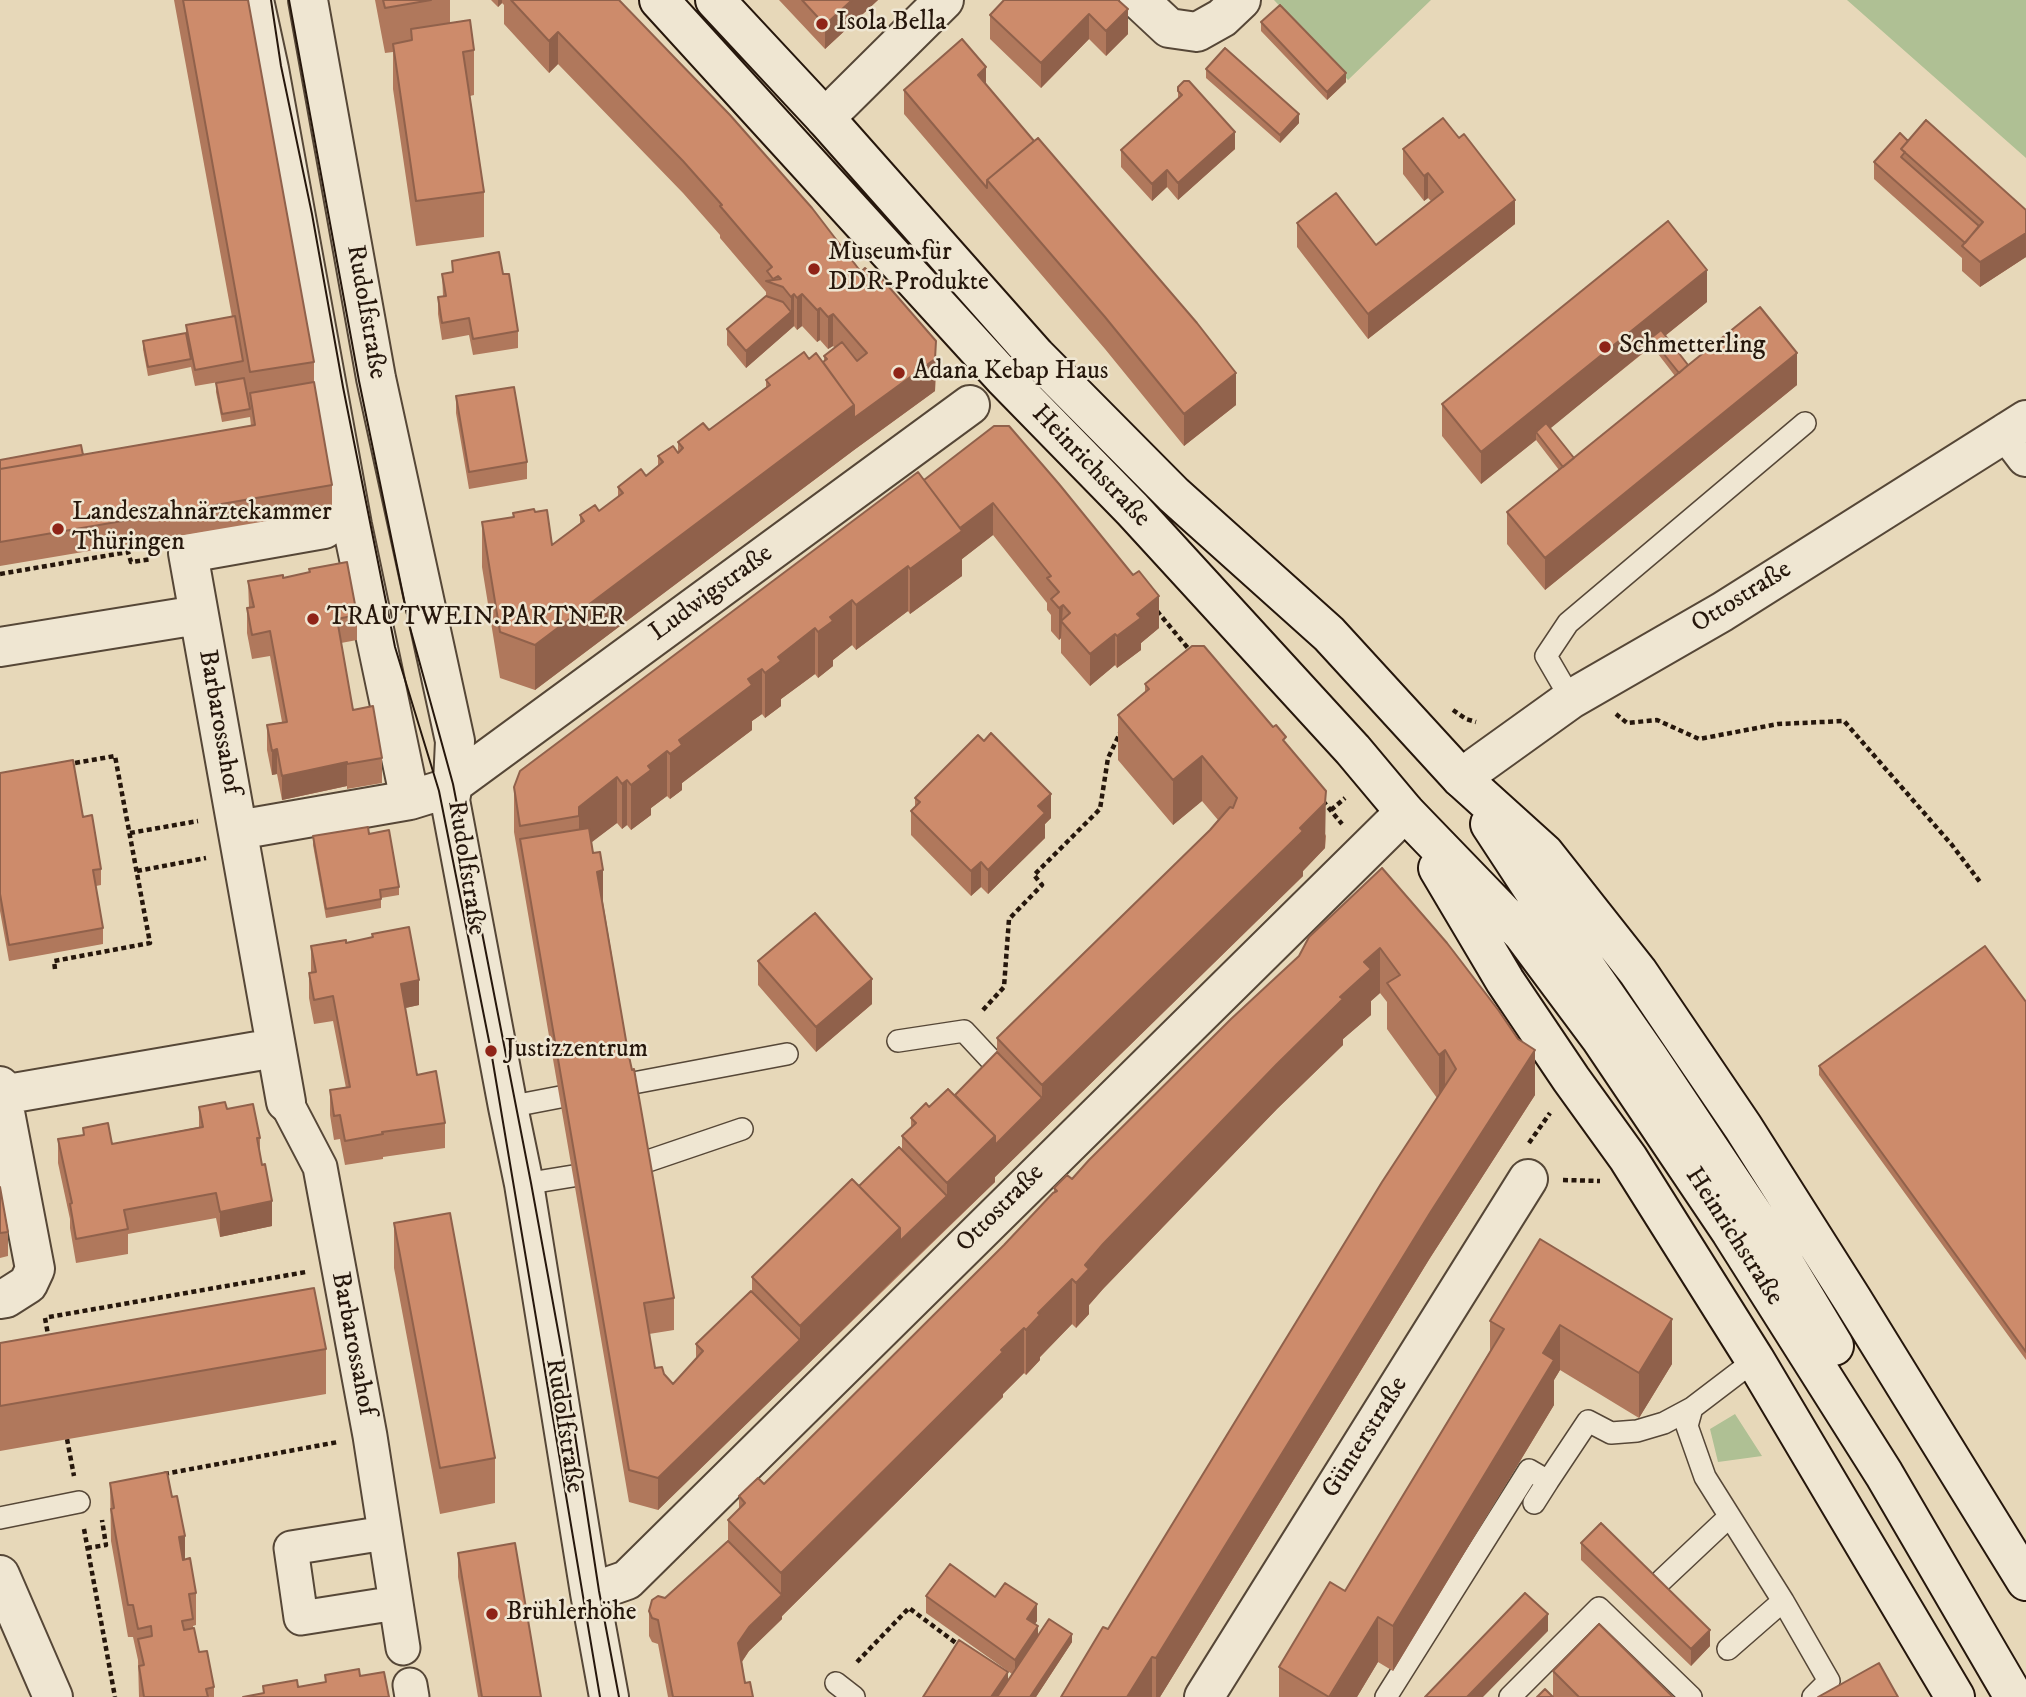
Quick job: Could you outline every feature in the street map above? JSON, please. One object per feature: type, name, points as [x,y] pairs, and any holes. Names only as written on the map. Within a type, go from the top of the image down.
[{"type":"street","name":"Rudolfstraße","points":[[254,0],[352,525],[410,800]]},
{"type":"street","name":"Rudolfstraße","points":[[308,0],[376,378],[455,741],[450,800],[524,1184],[609,1697]]},
{"type":"street","name":"Heinrichstraße","points":[[659,0],[995,368],[1132,509],[1353,750],[1405,812],[1522,933],[1601,1039],[1731,1232],[1877,1462],[2014,1697]]},
{"type":"street","name":"Heinrichstraße","points":[[715,0],[825,118],[1036,356],[1174,495],[1329,634],[1461,778],[1544,853],[1639,972],[1743,1127],[2022,1569]]},
{"type":"street","points":[[825,118],[944,0]]},
{"type":"street","points":[[1139,0],[1169,28],[1197,32],[1222,18],[1241,0]]},
{"type":"street","name":"Ludwigstraße","points":[[453,784],[970,405]]},
{"type":"street","name":"Ottostraße","points":[[1461,778],[1571,699],[2020,436]]},
{"type":"street","points":[[188,553],[324,529]]},
{"type":"street","name":"Barbarossahof","points":[[188,553],[286,1102],[320,1167],[370,1436],[403,1648]]},
{"type":"street","name":"Barbarossahof","points":[[0,648],[198,615]]},
{"type":"street","name":"Heinrichstraße","points":[[1461,778],[1549,914],[1771,1241],[2026,1667]]},
{"type":"street","name":"Barbarossahof","points":[[238,832],[410,800],[453,784]]},
{"type":"street","name":"Heinrichstraße","points":[[1405,812],[1505,981],[1636,1170],[1755,1360]]},
{"type":"street","name":"Ottostraße","points":[[590,1593],[627,1580],[1065,1136],[1405,812]]},
{"type":"street","points":[[0,1298],[28,1284],[35,1269],[1,1091],[275,1048]]},
{"type":"street","name":"Günterstraße","points":[[1205,1697],[1527,1163]]},
{"type":"street","points":[[1755,1360],[1955,1697]]},
{"type":"street","points":[[385,1533],[291,1548],[301,1618],[396,1603]]},
{"type":"street","points":[[0,1575],[53,1697]]},
{"type":"lane","points":[[1571,699],[1546,656],[1568,624],[1805,423]]},
{"type":"lane","points":[[898,1041],[964,1031],[1006,1075]]},
{"type":"lane","points":[[628,1084],[787,1054]]},
{"type":"lane","points":[[508,1107],[560,1097]]},
{"type":"lane","points":[[645,1162],[742,1129]]},
{"type":"lane","points":[[524,1184],[573,1176]]},
{"type":"lane","points":[[1534,1503],[1588,1421],[1611,1433],[1637,1431],[1664,1423],[1692,1408],[1755,1360]]},
{"type":"lane","points":[[1692,1408],[1687,1426],[1705,1477],[1783,1601],[1829,1681],[1814,1697]]},
{"type":"lane","points":[[1386,1697],[1529,1470],[1548,1481]]},
{"type":"lane","points":[[0,1518],[79,1502]]},
{"type":"lane","points":[[1662,1580],[1729,1517]]},
{"type":"lane","points":[[1728,1649],[1783,1601]]},
{"type":"lane","points":[[1510,1697],[1599,1608],[1691,1697]]},
{"type":"lane","points":[[836,1683],[854,1697]]},
{"type":"path","points":[[0,574],[128,552],[131,562],[188,553]]},
{"type":"path","points":[[1571,699],[1597,711],[1614,712],[1627,723],[1657,720],[1699,739],[1778,724],[1844,721],[1952,845],[1980,882]]},
{"type":"path","points":[[964,1031],[1004,987],[1009,919],[1042,885],[1034,875],[1100,809],[1108,758],[1124,724]]},
{"type":"path","points":[[55,969],[54,961],[150,943],[116,756],[63,765]]},
{"type":"path","points":[[130,833],[238,832]]},
{"type":"path","points":[[136,871],[238,832]]},
{"type":"path","points":[[1551,1110],[1527,1163],[1636,1170]]},
{"type":"path","points":[[34,1320],[310,1271]]},
{"type":"path","points":[[45,1318],[49,1342]]},
{"type":"path","points":[[151,1477],[370,1436]]},
{"type":"path","points":[[68,1439],[115,1697]]},
{"type":"path","points":[[87,1548],[106,1545],[101,1518]]},
{"type":"path","points":[[836,1683],[909,1608],[970,1653]]},
{"type":"green space","points":[[1274,0],[1431,0],[1348,80]]},
{"type":"green space","points":[[1847,0],[2026,0],[2026,158]]},
{"type":"green space","points":[[1735,1414],[1762,1456],[1718,1462],[1710,1429]]},
{"type":"building","points":[[183,0],[248,0],[314,362],[250,372]]},
{"type":"building","points":[[383,0],[431,0],[385,8]]},
{"type":"building","points":[[511,0],[619,0],[730,115],[812,208],[861,272],[865,268],[878,282],[882,279],[936,341],[935,359],[854,418],[854,405],[823,362],[827,359],[824,356],[842,342],[857,361],[867,353],[833,314],[828,317],[802,294],[797,298],[794,294],[791,297],[783,287],[766,281],[781,279],[778,276],[773,279],[767,271],[772,267],[683,161],[558,32],[549,41]]},
{"type":"building","points":[[802,0],[852,0],[825,25]]},
{"type":"building","points":[[1004,0],[1118,0],[1128,9],[1106,31],[1089,14],[1041,63],[990,15]]},
{"type":"building","points":[[1280,5],[1346,73],[1327,92],[1261,22]]},
{"type":"building","points":[[470,20],[474,50],[463,52],[484,192],[416,201],[393,44],[412,40],[411,29]]},
{"type":"building","points":[[962,39],[986,67],[978,75],[1034,141],[987,180],[987,188],[904,90]]},
{"type":"building","points":[[1225,48],[1299,114],[1280,135],[1206,69]]},
{"type":"building","points":[[1184,81],[1189,81],[1235,132],[1178,183],[1167,170],[1152,184],[1121,150],[1182,95],[1178,87]]},
{"type":"building","points":[[1443,118],[1459,138],[1464,134],[1515,200],[1368,314],[1297,223],[1336,193],[1376,245],[1443,192],[1428,173],[1424,176],[1403,149]]},
{"type":"building","points":[[1926,120],[2026,210],[2026,233],[1980,262],[1962,246],[1983,222],[1901,149]]},
{"type":"building","points":[[1900,133],[1908,141],[1901,149],[1905,152],[1901,157],[1979,226],[1965,243],[1874,162]]},
{"type":"building","points":[[1038,138],[1197,323],[1236,373],[1184,414],[987,180]]},
{"type":"building","points":[[1668,221],[1707,270],[1481,452],[1442,404]]},
{"type":"building","points":[[499,252],[503,274],[509,274],[518,331],[473,339],[469,318],[442,323],[438,297],[446,296],[442,274],[453,272],[452,261]]},
{"type":"building","points":[[766,296],[783,302],[791,312],[746,351],[727,329]]},
{"type":"building","points":[[1760,307],[1797,353],[1545,558],[1507,512]]},
{"type":"building","points":[[235,316],[243,361],[195,370],[186,325]]},
{"type":"building","points":[[1661,330],[1688,365],[1679,373],[1651,338]]},
{"type":"building","points":[[186,333],[191,359],[148,367],[143,341]]},
{"type":"building","points":[[804,352],[809,359],[816,353],[854,405],[535,645],[500,632],[482,522],[514,517],[513,513],[534,509],[535,512],[547,510],[552,545],[584,521],[580,515],[595,505],[599,511],[623,493],[618,487],[641,469],[646,476],[663,462],[658,456],[673,446],[678,453],[683,448],[678,442],[703,423],[709,430],[770,385],[766,380]]},
{"type":"building","points":[[244,378],[250,409],[222,414],[216,383]]},
{"type":"building","points":[[314,382],[332,485],[0,542],[0,469],[255,425],[250,393]]},
{"type":"building","points":[[514,387],[527,462],[469,472],[456,396]]},
{"type":"building","points":[[1546,423],[1574,458],[1563,467],[1536,432]]},
{"type":"building","points":[[994,426],[1009,426],[1133,575],[1139,571],[1159,596],[1137,614],[1141,618],[1090,654],[1061,621],[1070,613],[1063,605],[1059,608],[1051,599],[1059,592],[1047,578],[1051,576],[993,503],[960,528],[924,480]]},
{"type":"building","points":[[81,445],[83,455],[0,469],[0,460]]},
{"type":"building","points":[[918,472],[962,531],[910,569],[908,566],[856,605],[852,600],[830,617],[833,621],[818,632],[815,628],[778,657],[781,661],[765,673],[762,669],[748,679],[752,685],[679,740],[682,745],[670,754],[667,751],[648,766],[651,770],[631,785],[627,780],[622,784],[617,777],[579,807],[579,816],[520,826],[514,787],[520,771]]},
{"type":"building","points":[[347,562],[357,615],[337,619],[353,710],[373,706],[382,758],[347,762],[282,776],[277,749],[272,751],[267,725],[287,722],[270,631],[252,635],[247,608],[254,607],[248,581],[283,575],[283,578],[310,572],[309,569]]},
{"type":"building","points":[[1192,646],[1204,646],[1273,727],[1276,725],[1286,737],[1283,740],[1326,791],[1325,803],[1300,828],[1303,831],[1042,1085],[997,1038],[1210,830],[1230,807],[1233,808],[1237,798],[1202,756],[1173,780],[1118,715],[1149,689],[1145,684]]},
{"type":"building","points":[[991,733],[1051,794],[1038,806],[1045,813],[988,870],[981,862],[971,871],[911,811],[920,802],[915,798],[978,735],[984,741]]},
{"type":"building","points":[[73,760],[83,817],[92,815],[101,869],[93,870],[103,928],[9,945],[0,894],[0,773]]},
{"type":"building","points":[[368,827],[369,834],[389,830],[399,887],[380,890],[381,899],[326,909],[313,836]]},
{"type":"building","points":[[589,828],[593,853],[600,852],[603,870],[597,872],[674,1298],[644,1303],[655,1368],[662,1367],[664,1374],[673,1384],[703,1351],[696,1344],[751,1291],[800,1340],[658,1478],[629,1470],[520,839]]},
{"type":"building","points":[[1382,868],[1447,943],[1518,1039],[1535,1050],[1430,1213],[1156,1658],[1152,1657],[1127,1697],[1061,1697],[1103,1627],[1108,1629],[1382,1182],[1456,1069],[1445,1050],[1439,1055],[1387,983],[1400,975],[1380,948],[1364,962],[1371,969],[1340,997],[1343,999],[1103,1244],[1085,1265],[1089,1269],[1076,1283],[1072,1279],[1038,1313],[1040,1315],[1026,1330],[1024,1328],[1001,1350],[1003,1352],[781,1573],[728,1520],[745,1503],[739,1496],[758,1478],[764,1484],[1057,1191],[1054,1188],[1067,1175],[1072,1179],[1231,1019],[1299,956],[1309,937]]},
{"type":"building","points":[[815,913],[872,979],[816,1027],[758,961]]},
{"type":"building","points":[[409,927],[419,980],[401,984],[417,1075],[436,1071],[445,1123],[382,1132],[383,1134],[345,1141],[340,1115],[334,1116],[330,1090],[350,1087],[333,996],[314,1000],[309,973],[316,972],[311,946],[346,940],[346,943],[373,937],[372,934]]},
{"type":"building","points":[[1985,946],[2026,1002],[2026,1352],[1819,1066]]},
{"type":"building","points":[[997,1052],[1042,1098],[995,1145],[995,1136],[955,1095]]},
{"type":"building","points":[[948,1089],[995,1136],[947,1183],[902,1136],[916,1123],[911,1118],[926,1103],[929,1107]]},
{"type":"building","points":[[225,1102],[227,1109],[253,1104],[262,1165],[265,1164],[272,1201],[220,1212],[216,1193],[124,1210],[128,1229],[76,1239],[72,1203],[58,1139],[84,1135],[83,1128],[108,1123],[112,1144],[203,1127],[199,1107]]},
{"type":"building","points":[[899,1147],[947,1196],[900,1241],[900,1228],[859,1186]]},
{"type":"building","points":[[852,1179],[900,1228],[800,1326],[752,1277]]},
{"type":"building","points":[[0,1187],[8,1232],[0,1233]]},
{"type":"building","points":[[450,1213],[495,1458],[440,1468],[394,1223]]},
{"type":"building","points":[[1540,1239],[1672,1319],[1639,1373],[1560,1325],[1543,1353],[1554,1360],[1393,1626],[1378,1617],[1329,1697],[1279,1667],[1330,1582],[1345,1591],[1504,1329],[1490,1321]]},
{"type":"building","points":[[314,1288],[326,1349],[0,1406],[0,1343]]},
{"type":"building","points":[[167,1472],[172,1497],[177,1496],[185,1536],[179,1537],[183,1560],[190,1558],[196,1593],[189,1594],[193,1619],[182,1621],[184,1630],[194,1628],[199,1652],[207,1651],[214,1687],[206,1689],[208,1697],[144,1697],[139,1666],[144,1665],[138,1639],[152,1636],[151,1626],[138,1629],[133,1605],[128,1605],[111,1509],[114,1508],[110,1483]]},
{"type":"building","points":[[1601,1523],[1710,1630],[1691,1649],[1581,1543]]},
{"type":"building","points":[[728,1541],[782,1595],[749,1627],[738,1643],[745,1683],[750,1682],[753,1697],[673,1697],[658,1620],[652,1618],[649,1611],[652,1600],[658,1596],[665,1598]]},
{"type":"building","points":[[515,1543],[541,1697],[482,1697],[458,1553]]},
{"type":"building","points":[[950,1564],[995,1597],[1005,1583],[1037,1604],[1027,1619],[1038,1626],[1015,1660],[926,1596]]},
{"type":"building","points":[[1525,1593],[1548,1614],[1467,1697],[1425,1697]]},
{"type":"building","points":[[1049,1619],[1072,1634],[1030,1697],[997,1697]]},
{"type":"building","points":[[1599,1624],[1673,1697],[1579,1697],[1553,1671]]},
{"type":"building","points":[[959,1640],[1008,1672],[991,1697],[923,1697]]},
{"type":"building","points":[[1879,1663],[1898,1697],[1818,1697]]},
{"type":"building","points":[[359,1669],[360,1676],[384,1672],[389,1697],[243,1697],[264,1693],[263,1686],[297,1680],[298,1687],[326,1682],[325,1675]]},
{"type":"building","points":[[1545,1689],[1553,1697],[1537,1697]]},
{"type":"tram line","points":[[271,0],[281,66],[395,647],[439,791],[491,1051],[600,1697]]},
{"type":"tram line","points":[[289,0],[359,381],[409,624],[453,784],[531,1183],[564,1363],[599,1591],[619,1697]]},
{"type":"place","name":"Isola Bella","points":[[822,24]]},
{"type":"place","name":"Museum für DDR-Produkte","points":[[814,269]]},
{"type":"place","name":"Schmetterling","points":[[1605,347]]},
{"type":"place","name":"Adana Kebap Haus","points":[[899,373]]},
{"type":"place","name":"Landeszahnärztekammer Thüringen","points":[[58,529]]},
{"type":"place","name":"TRAUTWEIN.PARTNER","points":[[313,619]]},
{"type":"place","name":"Justizzentrum","points":[[491,1051]]},
{"type":"place","name":"Brühlerhöhe","points":[[492,1614]]}]
